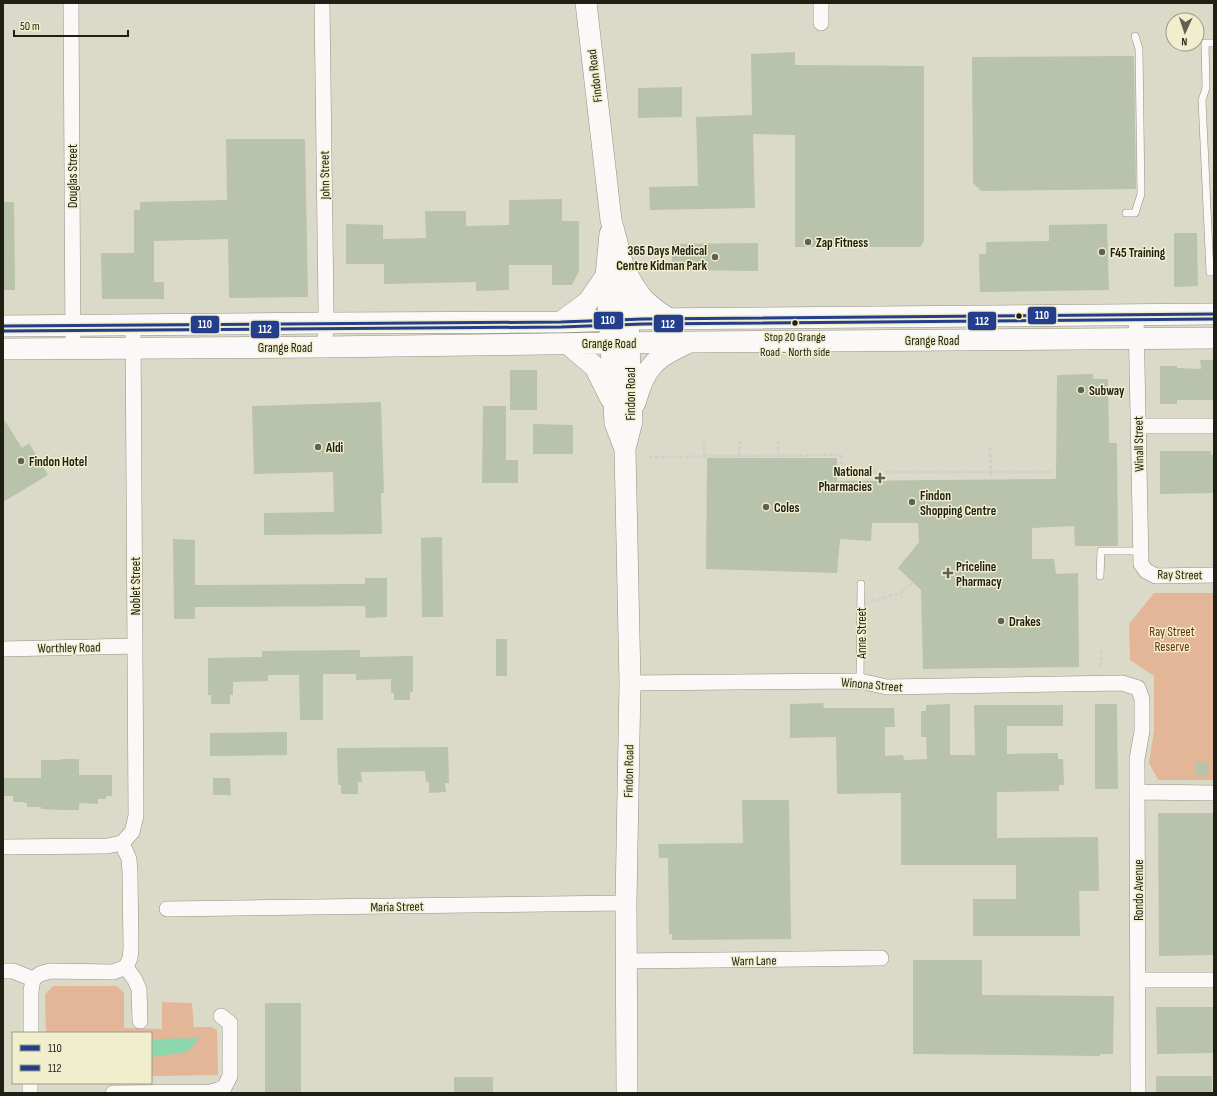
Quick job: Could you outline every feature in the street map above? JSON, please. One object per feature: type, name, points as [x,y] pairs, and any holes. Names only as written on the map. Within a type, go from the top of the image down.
[{"type":"main road","name":"Findon Road","points":[[586,3],[611,220],[619,320],[623,409],[616,423],[625,449],[630,683],[626,903],[627,1093]]},
{"type":"main road","points":[[561,322],[588,302],[615,272],[635,289],[643,300],[652,308],[669,319]]},
{"type":"main road","name":"Grange Road","points":[[7,326],[326,322],[561,322],[669,319],[1214,314]]},
{"type":"main road","points":[[954,340],[972,316]]},
{"type":"main road","points":[[947,317],[954,340]]},
{"type":"main road","name":"Grange Road","points":[[8,349],[1214,338]]},
{"type":"main road","points":[[568,344],[595,367],[623,409],[652,365],[689,342]]},
{"type":"street","name":"Douglas Street","points":[[71,3],[73,348]]},
{"type":"street","name":"John Street","points":[[322,3],[326,322],[325,347]]},
{"type":"street","points":[[821,3],[821,23]]},
{"type":"street","name":"Winall Street","points":[[1136,315],[1141,564],[1146,572]]},
{"type":"street","name":"Noblet Street","points":[[122,843],[132,832],[136,816],[133,324]]},
{"type":"street","points":[[1138,426],[1214,426]]},
{"type":"street","name":"Ray Street","points":[[1146,572],[1156,576],[1214,575]]},
{"type":"street","name":"Worthley Road","points":[[3,648],[135,646]]},
{"type":"street","name":"Winona Street","points":[[630,683],[860,681],[887,688],[1122,683],[1138,688]]},
{"type":"street","name":"Rondo Avenue","points":[[1138,688],[1142,699],[1142,731],[1137,759],[1138,1093]]},
{"type":"street","points":[[1137,792],[1214,792]]},
{"type":"street","points":[[3,847],[107,846],[122,843],[129,859],[131,950],[130,958],[126,967],[113,972],[50,971],[40,974],[33,979],[31,991],[30,1032]]},
{"type":"street","name":"Maria Street","points":[[167,909],[626,903]]},
{"type":"street","name":"Warn Lane","points":[[627,961],[881,958]]},
{"type":"street","points":[[126,967],[139,989],[140,1021]]},
{"type":"street","points":[[3,971],[13,971],[33,979]]},
{"type":"street","points":[[1138,980],[1214,980]]},
{"type":"street","points":[[113,1093],[211,1092],[225,1090],[230,1076],[230,1023],[221,1016]]},
{"type":"lane","points":[[1126,213],[1135,213],[1140,194],[1139,49],[1135,36]]},
{"type":"lane","points":[[1214,43],[1205,43],[1206,88],[1202,100],[1210,272],[1214,272]]},
{"type":"lane","points":[[7,326],[8,349]]},
{"type":"lane","points":[[1100,576],[1101,551],[1141,551]]},
{"type":"lane","name":"Anne Street","points":[[860,681],[861,584]]},
{"type":"path","points":[[704,441],[704,457]]},
{"type":"path","points":[[739,456],[740,441]]},
{"type":"path","points":[[778,441],[778,456]]},
{"type":"path","points":[[990,447],[990,478]]},
{"type":"path","points":[[649,457],[841,455],[842,472],[1053,472]]},
{"type":"path","points":[[861,598],[875,600],[901,593],[912,583]]},
{"type":"green space","name":"Ray Street Reserve","points":[[1154,593],[1214,593],[1214,780],[1158,780],[1149,763],[1154,731],[1154,676],[1130,660],[1129,624]]},
{"type":"green space","points":[[53,986],[117,986],[124,993],[124,1028],[162,1029],[162,1002],[192,1003],[194,1027],[211,1027],[217,1030],[218,1075],[152,1076],[152,1032],[46,1032],[45,994]]},
{"type":"shaded area","points":[[200,1038],[187,1052],[152,1057],[152,1040]]},
{"type":"building","points":[[795,52],[795,65],[924,66],[924,241],[920,247],[795,247],[795,135],[753,134],[755,208],[650,210],[649,187],[698,186],[696,117],[752,115],[751,54]]},
{"type":"building","points":[[1134,56],[1136,189],[981,191],[973,183],[972,57]]},
{"type":"building","points":[[682,87],[682,117],[638,118],[638,88]]},
{"type":"building","points":[[226,139],[305,139],[308,297],[229,298],[228,239],[154,241],[154,282],[164,282],[164,299],[102,299],[101,253],[134,253],[134,210],[140,210],[140,202],[227,200]]},
{"type":"building","points":[[562,199],[562,221],[579,221],[579,271],[572,285],[552,285],[552,265],[509,265],[509,290],[476,291],[476,282],[384,284],[384,264],[346,264],[346,224],[383,225],[383,239],[426,238],[425,211],[466,211],[466,226],[509,225],[509,200]]},
{"type":"building","points":[[3,202],[14,202],[15,290],[3,290]]},
{"type":"building","points":[[1107,224],[1109,290],[980,292],[979,254],[986,254],[986,242],[1049,241],[1049,225]]},
{"type":"building","points":[[1174,233],[1197,233],[1198,286],[1174,287]]},
{"type":"building","name":"365 Days Medical Centre Kidman Park","points":[[758,243],[758,271],[672,270],[672,244]]},
{"type":"building","points":[[1200,360],[1214,360],[1214,400],[1177,400],[1177,404],[1160,404],[1160,366],[1177,366],[1177,368],[1201,369]]},
{"type":"building","points":[[510,370],[537,370],[537,410],[510,410]]},
{"type":"building","name":"Findon Shopping Centre","points":[[1093,374],[1093,379],[1108,379],[1109,443],[1117,443],[1118,546],[1075,546],[1074,526],[1032,528],[1032,559],[1054,559],[1056,574],[1078,573],[1079,667],[923,669],[921,590],[898,568],[919,542],[918,523],[872,523],[871,541],[840,539],[837,573],[706,569],[707,458],[837,458],[837,481],[1056,479],[1057,375]]},
{"type":"building","name":"Aldi","points":[[381,402],[384,493],[381,493],[382,534],[264,535],[264,513],[334,512],[333,472],[254,474],[252,406]]},
{"type":"building","points":[[483,406],[506,406],[506,460],[518,460],[518,483],[482,483]]},
{"type":"building","name":"Findon Hotel","points":[[3,418],[22,448],[29,443],[48,475],[3,502]]},
{"type":"building","points":[[533,424],[573,425],[573,454],[533,454]]},
{"type":"building","points":[[1160,451],[1211,451],[1211,455],[1214,455],[1214,493],[1160,494]]},
{"type":"building","points":[[442,537],[443,617],[422,617],[421,538]]},
{"type":"building","points":[[173,539],[195,540],[195,585],[365,584],[365,578],[387,578],[387,617],[366,618],[365,606],[195,607],[195,619],[174,619]]},
{"type":"building","points":[[496,639],[507,639],[507,676],[496,676]]},
{"type":"building","points":[[360,650],[360,657],[413,656],[413,692],[410,692],[410,700],[394,700],[394,693],[391,693],[391,679],[356,680],[356,674],[323,674],[323,720],[300,720],[299,675],[268,675],[268,681],[233,682],[233,695],[230,695],[230,704],[211,704],[211,695],[208,695],[208,658],[262,657],[262,651]]},
{"type":"building","points":[[823,703],[824,708],[894,708],[895,727],[885,727],[885,756],[903,755],[904,760],[927,759],[926,737],[921,737],[921,711],[926,711],[926,705],[950,704],[950,755],[975,755],[974,705],[1063,705],[1063,726],[1007,726],[1007,754],[1058,753],[1058,759],[1063,759],[1064,785],[1059,785],[1059,791],[997,792],[997,838],[1098,837],[1099,891],[1079,891],[1080,936],[973,936],[973,899],[1016,899],[1016,865],[901,865],[901,793],[837,794],[836,737],[790,738],[790,704]]},
{"type":"building","points":[[1095,704],[1117,704],[1118,789],[1095,789]]},
{"type":"building","points":[[287,732],[287,755],[210,756],[210,733]]},
{"type":"building","points":[[448,747],[449,783],[445,783],[446,792],[429,793],[429,782],[426,782],[425,771],[361,772],[362,782],[358,782],[358,794],[341,794],[341,785],[338,785],[337,748]]},
{"type":"building","points":[[79,759],[79,775],[112,775],[112,796],[106,796],[106,799],[98,799],[98,804],[79,803],[79,810],[61,810],[41,809],[41,807],[27,807],[27,803],[13,802],[13,796],[3,796],[3,778],[41,778],[41,760]]},
{"type":"building","points":[[1196,762],[1209,763],[1208,776],[1195,775]]},
{"type":"building","points":[[213,778],[230,778],[231,795],[213,795]]},
{"type":"building","points":[[742,800],[789,800],[791,939],[672,940],[672,934],[669,934],[668,858],[659,858],[658,844],[743,843]]},
{"type":"building","points":[[1158,813],[1214,813],[1214,955],[1159,956]]},
{"type":"building","points":[[913,960],[982,960],[982,995],[1114,996],[1113,1054],[1100,1054],[1100,1056],[913,1054]]},
{"type":"building","points":[[265,1003],[301,1003],[301,1093],[265,1093]]},
{"type":"building","points":[[1156,1007],[1214,1007],[1214,1053],[1157,1054]]},
{"type":"building","points":[[1212,1076],[1212,1093],[1156,1093],[1156,1077]]},
{"type":"building","points":[[454,1077],[493,1077],[493,1093],[454,1093]]},
{"type":"transit line","name":"110","points":[[3,326],[561,322],[643,319],[1214,314]]},
{"type":"transit line","name":"112","points":[[3,331],[561,327],[643,324],[1214,319]]},
{"type":"place","name":"Zap Fitness","points":[[808,242]]},
{"type":"place","name":"F45 Training","points":[[1102,252]]},
{"type":"place","name":"365 Days Medical Centre Kidman Park","points":[[715,257]]},
{"type":"place","name":"Stop 20 Grange Road - North side","points":[[795,323]]},
{"type":"place","name":"Subway","points":[[1081,390]]},
{"type":"place","name":"Aldi","points":[[318,447]]},
{"type":"place","name":"Findon Hotel","points":[[21,461]]},
{"type":"place","name":"National Pharmacies","points":[[880,478]]},
{"type":"place","name":"Findon Shopping Centre","points":[[912,502]]},
{"type":"place","name":"Coles","points":[[766,507]]},
{"type":"place","name":"Priceline Pharmacy","points":[[948,573]]},
{"type":"place","name":"Drakes","points":[[1001,621]]}]
